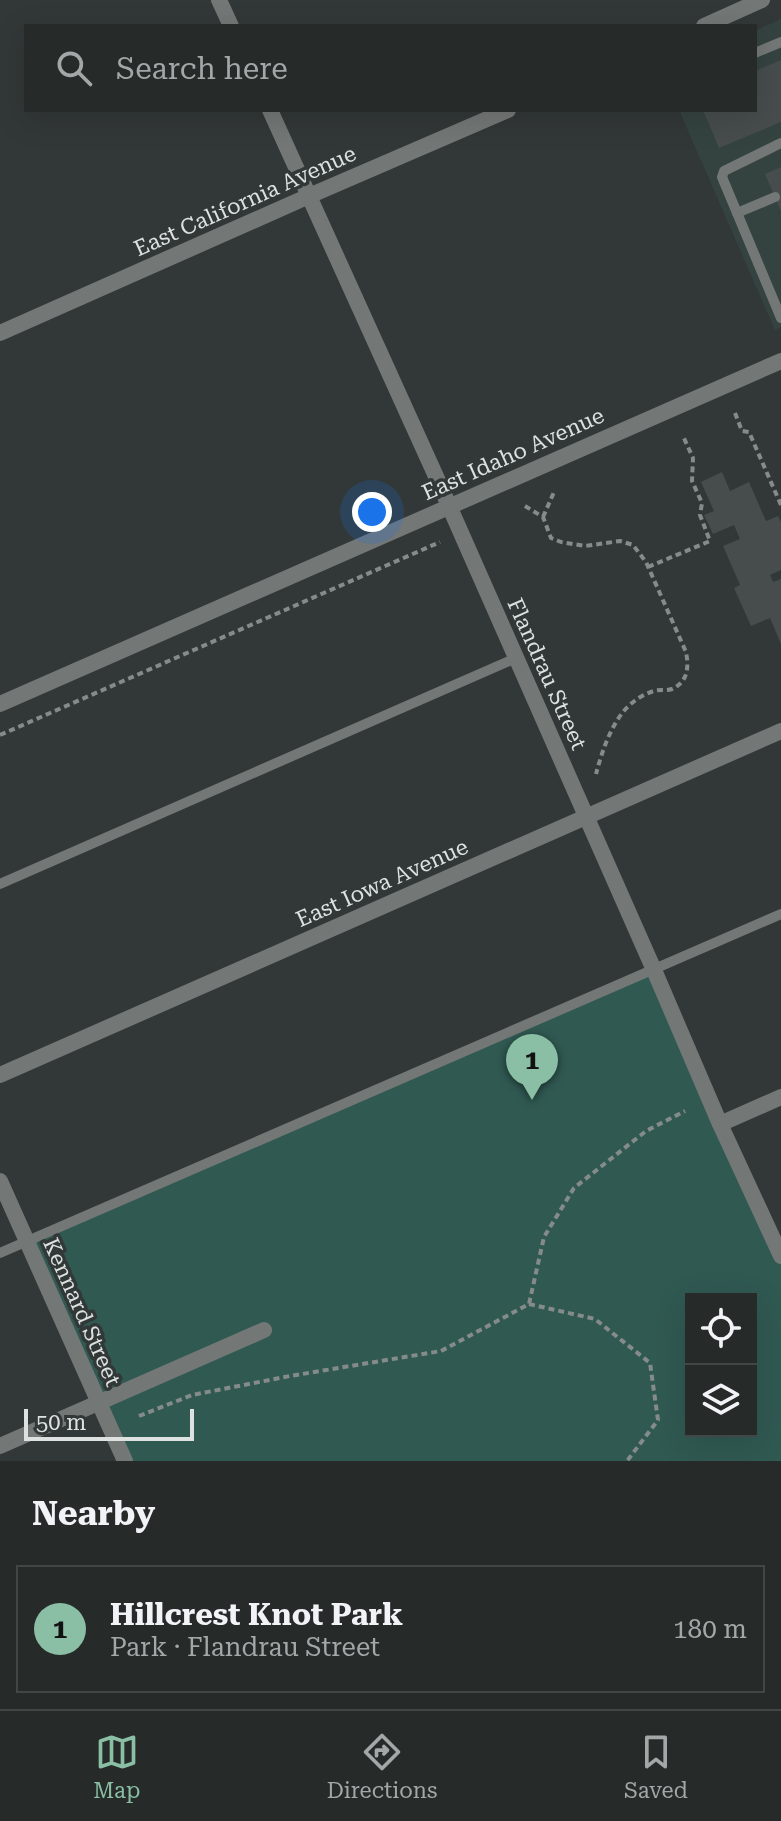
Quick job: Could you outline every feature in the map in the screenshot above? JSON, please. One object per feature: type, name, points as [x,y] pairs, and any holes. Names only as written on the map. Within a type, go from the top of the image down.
[{"type":"street","points":[[219,0],[230,24]]},
{"type":"street","points":[[707,24],[736,6],[762,0]]},
{"type":"street","name":"Flandrau Street","points":[[271,112],[781,1256]]},
{"type":"street","name":"East California Avenue","points":[[0,333],[503,112]]},
{"type":"street","name":"East Idaho Avenue","points":[[0,704],[781,361]]},
{"type":"street","name":"East Iowa Avenue","points":[[0,1075],[781,731]]},
{"type":"street","points":[[720,1124],[781,1097]]},
{"type":"street","name":"Kennard Street","points":[[0,1181],[125,1461]]},
{"type":"street","points":[[0,1446],[264,1330]]},
{"type":"lane","points":[[757,52],[781,42]]},
{"type":"lane","points":[[781,143],[724,171],[722,177],[778,301],[781,318]]},
{"type":"lane","points":[[737,213],[775,197]]},
{"type":"lane","points":[[0,884],[516,658]]},
{"type":"lane","points":[[0,1253],[781,914]]},
{"type":"path","points":[[735,413],[742,431],[749,432],[781,505]]},
{"type":"path","points":[[648,567],[710,541],[700,515],[702,503],[692,481],[693,458],[683,436]]},
{"type":"path","points":[[543,517],[554,492]]},
{"type":"path","points":[[525,506],[543,517],[551,538],[561,542],[585,546],[620,541],[633,545],[648,567],[686,652],[689,666],[683,681],[670,690],[657,690],[640,697],[624,711],[605,743],[596,774]]},
{"type":"path","points":[[0,735],[440,542]]},
{"type":"path","points":[[529,1304],[544,1237],[574,1188],[646,1131],[685,1111]]},
{"type":"path","points":[[139,1416],[192,1395],[441,1351],[529,1304],[595,1319],[650,1363],[658,1420],[627,1461]]},
{"type":"shaded area","points":[[781,19],[781,327],[775,330],[680,112],[757,112],[757,30]]},
{"type":"green space","points":[[654,970],[781,1256],[781,1461],[125,1461],[27,1241]]},
{"type":"building","points":[[781,60],[781,122],[719,148],[704,112],[757,112],[757,70]]},
{"type":"building","points":[[781,167],[781,211],[765,174]]},
{"type":"building","points":[[722,472],[730,491],[749,482],[766,521],[778,516],[781,522],[781,570],[770,575],[773,582],[781,579],[781,644],[770,618],[751,626],[734,588],[740,585],[723,546],[740,539],[734,525],[713,534],[704,515],[714,511],[701,482]]},
{"type":"place","name":"Hillcrest Knot Park","points":[[532,1100]]}]
